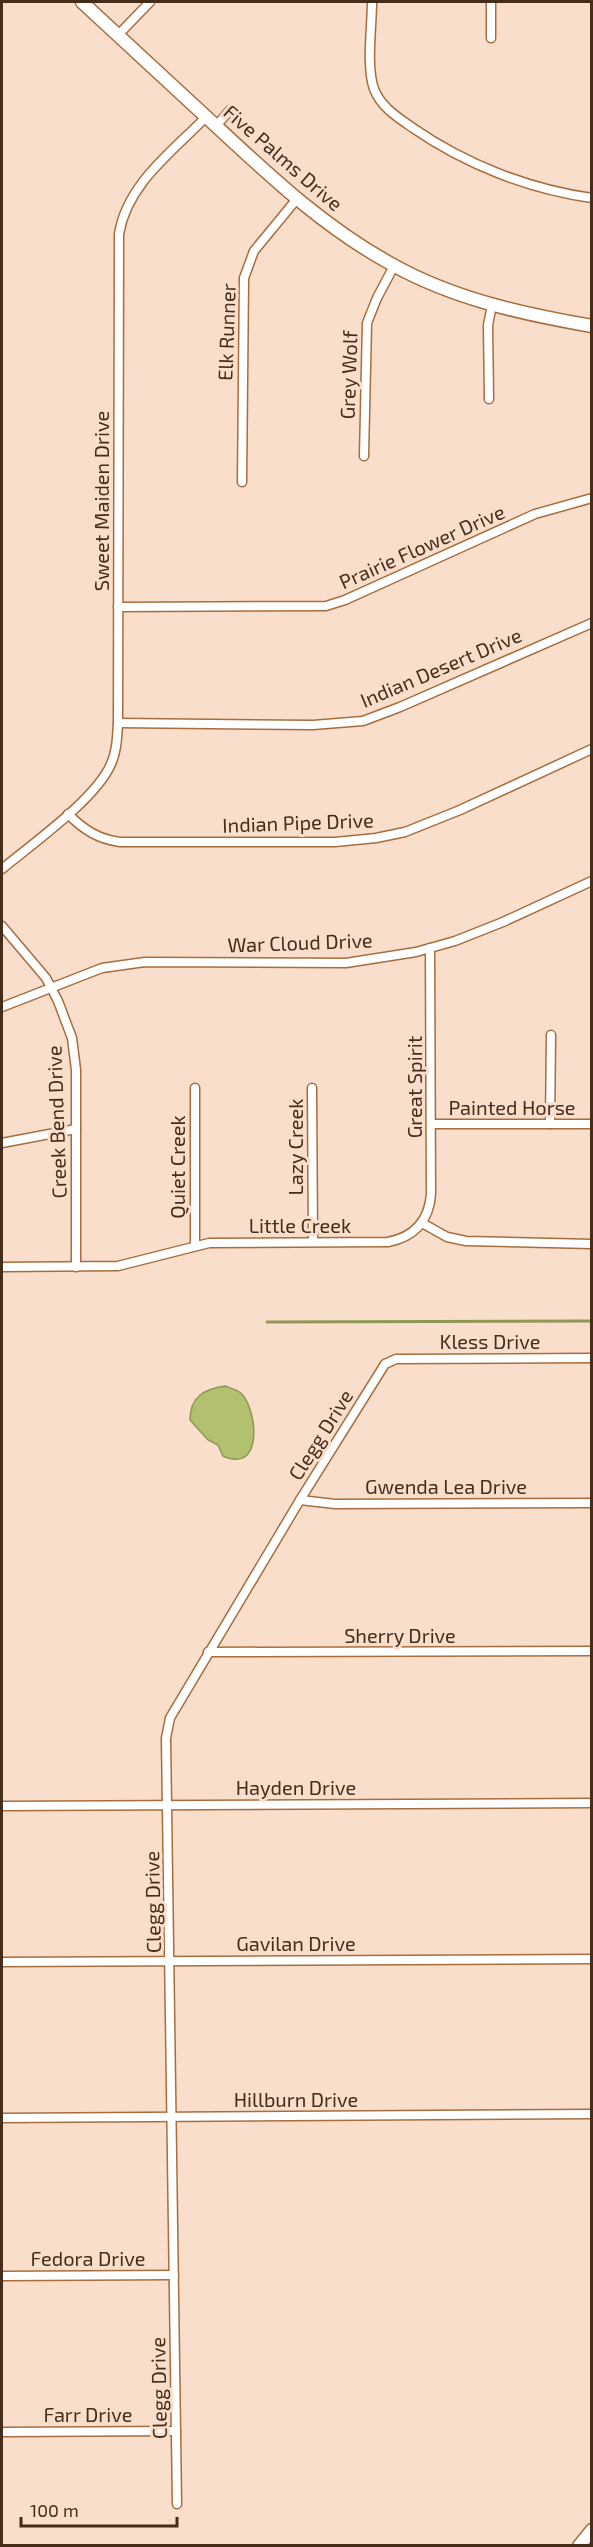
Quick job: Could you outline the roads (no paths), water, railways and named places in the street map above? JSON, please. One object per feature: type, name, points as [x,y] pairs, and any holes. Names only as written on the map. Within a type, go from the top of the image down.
[{"type":"street","name":"Five Palms Drive","points":[[82,2],[296,200],[323,221],[394,266],[492,304],[525,314],[591,326]]},
{"type":"street","points":[[118,35],[150,2]]},
{"type":"street","points":[[372,2],[372,80],[376,94],[393,114],[430,140],[469,161],[534,186],[591,198]]},
{"type":"street","points":[[491,2],[491,38]]},
{"type":"street","name":"Sweet Maiden Drive","points":[[2,869],[90,795],[105,775],[115,754],[118,723],[118,243],[121,224],[127,205],[138,188],[211,121],[230,110]]},
{"type":"street","name":"Elk Runner","points":[[242,482],[244,279],[254,251],[296,200]]},
{"type":"street","name":"Grey Wolf","points":[[364,456],[367,323],[394,266]]},
{"type":"street","points":[[489,399],[488,325],[492,304]]},
{"type":"street","name":"Prairie Flower Drive","points":[[118,607],[326,606],[345,600],[535,514],[591,498]]},
{"type":"street","name":"Indian Desert Drive","points":[[118,723],[313,725],[363,721],[591,623]]},
{"type":"street","name":"Indian Pipe Drive","points":[[68,814],[89,833],[120,842],[354,841],[405,832],[460,810],[591,748]]},
{"type":"street","name":"War Cloud Drive","points":[[2,1007],[102,968],[145,962],[346,963],[430,948],[503,922],[591,881]]},
{"type":"street","name":"Creek Bend Drive","points":[[2,926],[33,961],[52,988],[67,1023],[75,1056],[76,1267]]},
{"type":"street","name":"Great Spirit","points":[[422,1223],[430,1204],[432,1124],[430,948]]},
{"type":"street","points":[[550,1124],[551,1035]]},
{"type":"street","name":"Quiet Creek","points":[[195,1088],[195,1246]]},
{"type":"street","name":"Lazy Creek","points":[[312,1088],[313,1242]]},
{"type":"street","name":"Painted Horse","points":[[432,1124],[591,1124]]},
{"type":"street","points":[[2,1143],[76,1129]]},
{"type":"street","points":[[422,1223],[447,1237],[465,1241],[591,1244]]},
{"type":"street","name":"Little Creek","points":[[2,1267],[126,1265],[195,1246],[235,1242],[388,1242],[407,1236],[422,1223]]},
{"type":"street","name":"Kless Drive","points":[[388,1362],[396,1359],[591,1358]]},
{"type":"street","name":"Clegg Drive","points":[[177,2504],[169,1805],[166,1738],[170,1718],[208,1652],[300,1500],[388,1362]]},
{"type":"street","name":"Gwenda Lea Drive","points":[[300,1500],[334,1504],[591,1503]]},
{"type":"street","name":"Sherry Drive","points":[[208,1652],[591,1651]]},
{"type":"street","name":"Hayden Drive","points":[[2,1806],[591,1803]]},
{"type":"street","name":"Gavilan Drive","points":[[2,1962],[591,1959]]},
{"type":"street","name":"Hillburn Drive","points":[[2,2118],[591,2114]]},
{"type":"street","name":"Fedora Drive","points":[[2,2276],[174,2275]]},
{"type":"street","name":"Farr Drive","points":[[2,2432],[176,2431]]},
{"type":"street","points":[[579,2546],[591,2530]]},
{"type":"waterway","points":[[267,1322],[592,1321]]}]
